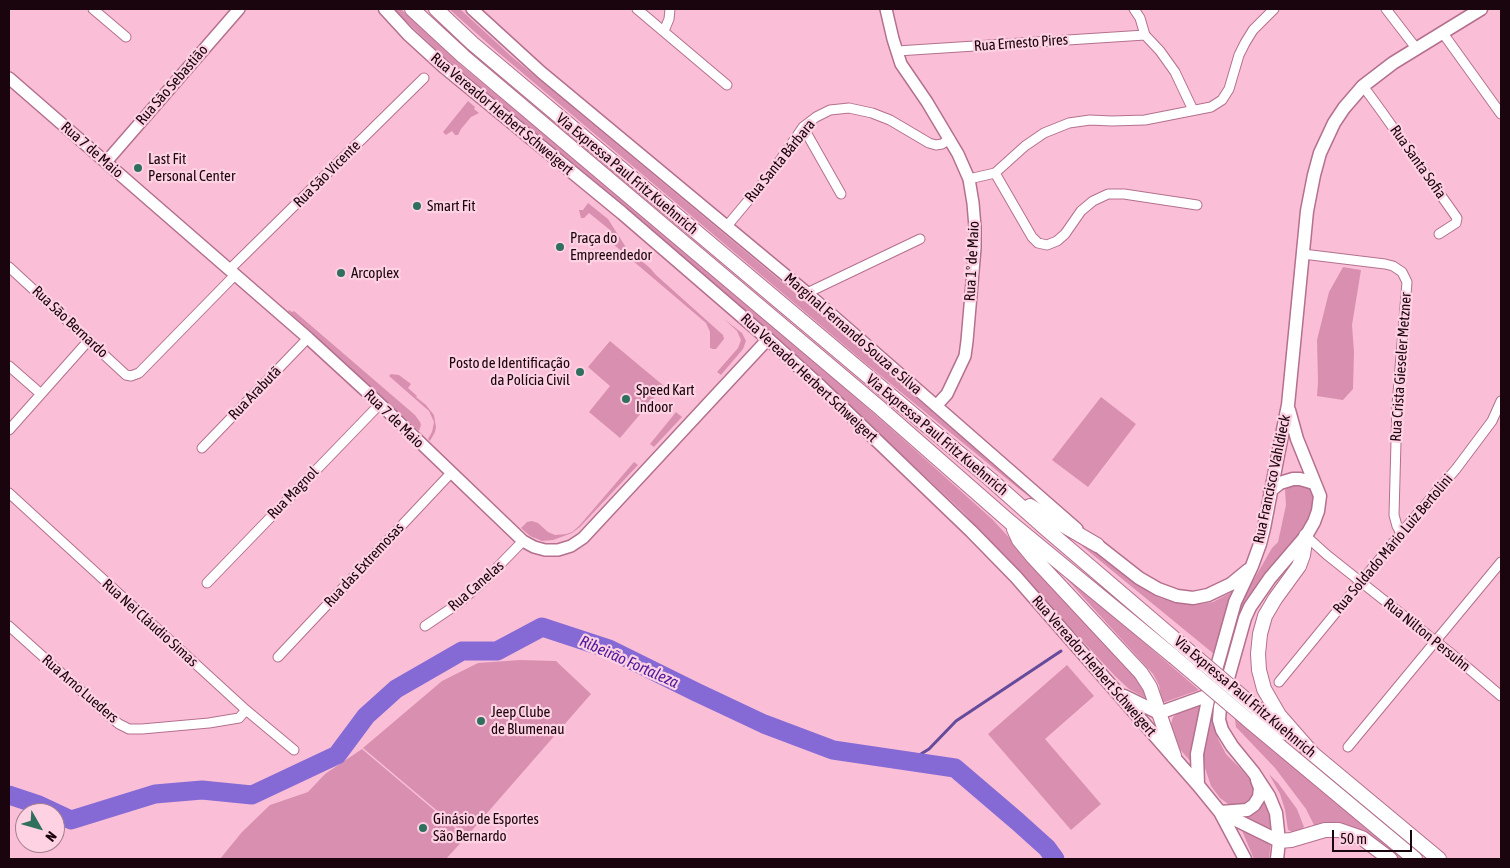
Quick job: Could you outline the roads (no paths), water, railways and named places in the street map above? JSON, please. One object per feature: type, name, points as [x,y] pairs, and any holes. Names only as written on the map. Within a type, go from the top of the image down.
[{"type":"main road","name":"Rua Vereador Herbert Schweigert","points":[[384,9],[443,66],[622,213],[768,338],[842,407],[1016,577],[1198,785]]},
{"type":"main road","name":"Via Expressa Paul Fritz Kuehnrich","points":[[412,9],[464,57],[880,408],[1010,522],[1174,657],[1252,714],[1314,755],[1438,859]]},
{"type":"main road","name":"Via Expressa Paul Fritz Kuehnrich","points":[[436,9],[479,49],[990,479],[1183,646],[1252,714],[1415,859]]},
{"type":"main road","name":"Rua Francisco Vahldieck","points":[[1198,785],[1197,754],[1209,695],[1235,602],[1252,566],[1264,528],[1288,405],[1307,211],[1320,153],[1334,123],[1363,86],[1393,63],[1481,9]]},
{"type":"main road","name":"Rua Francisco Vahldieck","points":[[1277,859],[1279,841],[1276,813],[1269,796],[1254,773],[1232,746],[1222,730],[1219,720],[1220,707],[1245,618],[1250,607],[1270,578],[1306,536],[1314,522],[1319,504],[1320,496],[1297,439],[1288,405]]},
{"type":"main road","points":[[990,479],[1050,519],[1096,545]]},
{"type":"main road","points":[[1270,491],[1280,483],[1293,479],[1314,483]]},
{"type":"main road","points":[[1010,522],[1019,540],[1033,558],[1141,673],[1150,687],[1174,756]]},
{"type":"main road","points":[[1306,536],[1304,555],[1299,566],[1265,616],[1260,634],[1258,654],[1259,670],[1264,689],[1279,715],[1314,755]]},
{"type":"main road","name":"Marginal Fernando Souza e Silva","points":[[1096,545],[1139,578],[1158,589],[1177,596],[1193,598],[1219,591],[1231,584],[1252,566]]},
{"type":"main road","points":[[1117,692],[1159,714],[1209,695]]},
{"type":"main road","points":[[1220,812],[1247,810],[1254,805],[1259,797],[1260,788],[1254,773]]},
{"type":"main road","points":[[1198,785],[1220,812],[1244,859]]},
{"type":"main road","points":[[1220,812],[1279,841],[1291,840],[1325,830],[1339,830],[1362,838],[1390,859]]},
{"type":"street","points":[[93,9],[126,37]]},
{"type":"street","name":"Rua São Sebastião","points":[[106,162],[239,9]]},
{"type":"street","name":"Marginal Fernando Souza e Silva","points":[[472,9],[541,72],[807,294],[1096,545]]},
{"type":"street","points":[[637,9],[727,85]]},
{"type":"street","points":[[664,31],[670,9]]},
{"type":"street","name":"Rua 1º de Maio","points":[[886,9],[901,64],[950,138],[970,179],[976,227],[968,341],[965,356],[957,374],[947,394],[936,406]]},
{"type":"street","points":[[1134,9],[1140,18],[1145,35],[1160,51],[1175,72],[1193,110]]},
{"type":"street","points":[[970,179],[995,173],[1025,146],[1044,133],[1069,123],[1090,120],[1144,120],[1212,107],[1222,100],[1229,89],[1239,55],[1245,43],[1254,30],[1274,9]]},
{"type":"street","points":[[1386,9],[1416,48]]},
{"type":"street","points":[[1442,32],[1501,114]]},
{"type":"street","name":"Rua Ernesto Pires","points":[[897,51],[1145,35]]},
{"type":"street","name":"Rua 7 de Maio","points":[[9,78],[308,338],[523,541],[534,547],[545,550],[558,550],[571,546],[583,538],[768,338]]},
{"type":"street","name":"Rua São Vicente","points":[[131,376],[139,373],[232,272],[424,78]]},
{"type":"street","name":"Rua Santa Sofia","points":[[1363,86],[1457,218],[1456,223],[1440,234]]},
{"type":"street","name":"Rua Santa Bárbara","points":[[727,226],[772,172],[803,127],[816,116],[830,110],[849,108],[872,113],[890,120],[929,143],[942,144],[950,138]]},
{"type":"street","points":[[803,127],[841,194]]},
{"type":"street","points":[[995,173],[1032,237],[1038,243],[1048,245],[1057,241],[1065,234],[1081,211],[1093,201],[1108,194],[1124,194],[1197,205]]},
{"type":"street","points":[[807,294],[920,239]]},
{"type":"street","name":"Rua Crista Gieseler Metzner","points":[[1303,254],[1393,266],[1402,272],[1407,282],[1397,405],[1394,515],[1397,526],[1402,533]]},
{"type":"street","name":"Rua São Bernardo","points":[[9,266],[126,375],[131,376]]},
{"type":"street","name":"Rua Arabutã","points":[[202,448],[308,338]]},
{"type":"street","points":[[9,430],[89,340]]},
{"type":"street","points":[[9,366],[41,394]]},
{"type":"street","name":"Rua Soldado Mário Luiz Bertolini","points":[[1280,682],[1456,469],[1492,421],[1501,401]]},
{"type":"street","name":"Rua Magnol","points":[[207,583],[380,404]]},
{"type":"street","name":"Rua das Extremosas","points":[[278,657],[451,473]]},
{"type":"street","name":"Rua Nei Cláudio Simas","points":[[9,493],[246,710],[294,750]]},
{"type":"street","name":"Rua Nilton Persuhn","points":[[1306,536],[1501,696]]},
{"type":"street","name":"Rua Canelas","points":[[425,626],[459,603],[485,580],[523,541]]},
{"type":"street","points":[[1348,747],[1501,562]]},
{"type":"street","name":"Rua Arno Lueders","points":[[9,626],[118,724],[129,729],[239,718],[246,710]]},
{"type":"waterway","name":"Ribeirão Fortaleza","points":[[9,795],[39,805],[71,820],[155,794],[202,790],[252,795],[337,755],[366,716],[396,689],[462,651],[497,651],[542,627],[609,649],[764,724],[833,750],[955,768],[1047,848],[1055,859]]},
{"type":"waterway","points":[[908,762],[929,749],[956,721],[1061,651]]},
{"type":"place","name":"Last Fit Personal Center","points":[[138,168]]},
{"type":"place","name":"Smart Fit","points":[[417,206]]},
{"type":"place","name":"Praça do Empreendedor","points":[[560,247]]},
{"type":"place","name":"Arcoplex","points":[[341,273]]},
{"type":"place","name":"Posto de Identificação da Polícia Civil","points":[[580,372]]},
{"type":"place","name":"Speed Kart Indoor","points":[[626,399]]},
{"type":"place","name":"Jeep Clube de Blumenau","points":[[481,721]]},
{"type":"place","name":"Ginásio de Esportes São Bernardo","points":[[423,828]]}]
